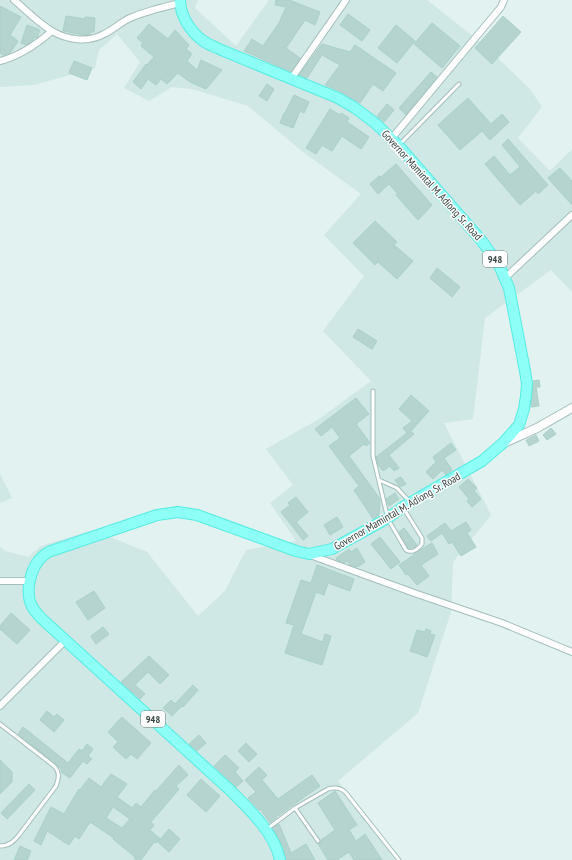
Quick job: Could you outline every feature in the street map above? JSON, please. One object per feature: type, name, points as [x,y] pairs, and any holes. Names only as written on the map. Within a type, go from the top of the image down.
[{"type":"main road","name":"Governor Mamintal M. Adiong Sr. Road","points":[[180,2],[183,16],[187,23],[202,40],[219,49],[338,98],[355,108],[375,123],[395,142],[481,240],[506,277],[527,384],[524,409],[519,426],[503,443],[482,461],[407,505],[388,518],[332,549],[309,554],[273,543],[197,515],[178,512],[157,515],[54,550],[43,556],[36,565],[30,581],[30,600],[33,608],[41,618],[230,790],[266,830],[280,860]]},
{"type":"street","points":[[14,0],[52,31],[63,36],[90,40],[104,35],[128,19],[141,13],[180,2]]},
{"type":"street","points":[[291,79],[346,0]]},
{"type":"street","points":[[395,142],[501,7],[504,0]]},
{"type":"street","points":[[0,61],[29,49],[52,31]]},
{"type":"street","points":[[506,277],[572,215]]},
{"type":"street","points":[[503,443],[537,428],[572,408]]},
{"type":"street","points":[[309,554],[416,594],[502,623],[572,652]]},
{"type":"street","points":[[0,581],[30,581]]},
{"type":"street","points":[[0,706],[65,640]]},
{"type":"lane","points":[[395,142],[459,84]]},
{"type":"lane","points":[[373,391],[373,456],[388,518],[406,550],[413,552],[422,544],[422,538],[407,505],[397,488],[379,480]]},
{"type":"lane","points":[[0,724],[54,766],[58,770],[59,778],[56,786],[13,842],[6,846],[0,846]]},
{"type":"lane","points":[[266,830],[296,808],[328,789],[333,787],[341,788],[399,860]]},
{"type":"lane","points":[[296,808],[318,842]]},
{"type":"shaded area","points":[[0,0],[198,0],[195,8],[236,46],[269,0],[427,0],[484,45],[530,89],[542,107],[518,138],[550,171],[572,149],[572,292],[551,270],[485,318],[473,419],[444,423],[491,515],[453,562],[451,612],[418,713],[338,781],[395,860],[0,860],[0,547],[5,551],[28,557],[41,546],[93,530],[147,552],[198,616],[225,591],[246,550],[296,541],[270,503],[293,485],[266,449],[319,419],[371,381],[323,331],[364,276],[324,235],[361,194],[303,152],[248,106],[192,89],[172,87],[149,101],[124,88],[140,62],[117,34],[99,50],[95,68],[34,85],[0,87]]},
{"type":"shaded area","points":[[0,474],[12,498],[0,503]]},
{"type":"building","points":[[276,0],[289,0],[320,12],[315,25],[305,20],[286,48],[300,58],[291,72],[244,51],[252,39],[263,46],[279,23],[286,7],[275,5]]},
{"type":"building","points":[[0,6],[21,17],[10,35],[18,41],[10,53],[3,55],[0,53]]},
{"type":"building","points":[[348,14],[370,30],[362,41],[340,25]]},
{"type":"building","points":[[66,16],[85,19],[85,17],[95,18],[94,32],[84,35],[63,31]]},
{"type":"building","points":[[503,16],[521,32],[492,64],[475,48]]},
{"type":"building","points":[[432,23],[460,46],[442,68],[414,44]]},
{"type":"building","points":[[149,24],[168,39],[175,30],[189,45],[186,49],[191,53],[191,55],[187,61],[197,70],[201,60],[222,70],[206,89],[190,82],[178,73],[167,84],[161,79],[156,85],[148,79],[141,89],[133,82],[146,64],[147,65],[154,57],[141,46],[143,43],[137,38]]},
{"type":"building","points":[[27,25],[40,30],[37,38],[34,37],[33,41],[26,45],[21,43]]},
{"type":"building","points":[[396,25],[415,41],[397,63],[378,48]]},
{"type":"building","points":[[322,44],[350,52],[355,45],[396,73],[383,91],[373,84],[360,103],[325,85],[340,65],[322,55],[307,78],[299,75]]},
{"type":"building","points":[[74,61],[92,68],[87,80],[69,73]]},
{"type":"building","points":[[431,72],[437,77],[406,115],[399,108]]},
{"type":"building","points":[[267,84],[274,89],[267,101],[259,96]]},
{"type":"building","points":[[294,95],[309,102],[304,113],[300,111],[293,128],[280,123]]},
{"type":"building","points":[[468,98],[491,124],[502,114],[509,122],[490,140],[482,131],[460,150],[438,125]]},
{"type":"building","points":[[387,104],[394,110],[384,122],[377,116]]},
{"type":"building","points":[[330,109],[349,118],[347,122],[369,137],[361,149],[342,136],[332,151],[322,145],[316,154],[306,148]]},
{"type":"building","points":[[508,139],[548,185],[538,194],[536,191],[520,205],[485,164],[494,156],[510,175],[520,167],[502,145]]},
{"type":"building","points":[[396,164],[432,205],[418,220],[396,195],[398,194],[389,184],[378,194],[370,184]]},
{"type":"building","points":[[560,168],[572,181],[572,205],[548,178]]},
{"type":"building","points":[[375,221],[397,242],[394,245],[413,261],[397,279],[378,262],[375,265],[353,243]]},
{"type":"building","points":[[437,268],[460,287],[452,297],[430,278]]},
{"type":"building","points":[[358,329],[377,341],[372,349],[353,337]]},
{"type":"building","points":[[539,380],[540,387],[536,387],[539,406],[531,407],[533,381]]},
{"type":"building","points":[[411,395],[429,411],[411,431],[414,434],[389,455],[399,468],[394,471],[390,466],[383,471],[378,465],[376,457],[407,433],[403,428],[412,421],[399,409]]},
{"type":"building","points":[[356,398],[369,414],[356,424],[370,443],[366,446],[364,444],[349,456],[380,499],[379,515],[373,519],[354,490],[359,486],[329,446],[340,438],[332,427],[321,436],[315,429]]},
{"type":"building","points":[[551,428],[556,434],[547,440],[543,435]]},
{"type":"building","points":[[536,435],[539,441],[529,446],[526,440]]},
{"type":"building","points":[[451,443],[456,450],[444,458],[452,470],[446,475],[442,470],[433,479],[426,472],[436,462],[433,457]]},
{"type":"building","points":[[401,477],[406,484],[400,487],[395,480]]},
{"type":"building","points":[[468,479],[477,488],[474,491],[481,499],[472,507],[467,501],[469,499],[459,487]]},
{"type":"building","points":[[395,493],[399,499],[389,506],[386,499]]},
{"type":"building","points":[[296,497],[308,512],[296,522],[308,536],[303,540],[281,512],[290,505],[288,503]]},
{"type":"building","points":[[337,517],[343,527],[330,535],[324,525]]},
{"type":"building","points":[[466,522],[471,530],[467,533],[476,547],[461,556],[452,542],[449,544],[442,533],[431,541],[427,536],[445,523],[451,531]]},
{"type":"building","points":[[404,528],[417,545],[414,548],[408,548],[399,532]]},
{"type":"building","points":[[380,537],[400,562],[391,569],[371,544]]},
{"type":"building","points":[[432,543],[438,554],[421,565],[429,576],[417,585],[408,574],[406,575],[399,565],[414,555],[413,554]]},
{"type":"building","points":[[357,548],[365,562],[357,567],[350,565],[347,561],[345,563],[337,560],[336,558],[349,549],[351,552]]},
{"type":"building","points":[[317,565],[354,579],[350,591],[328,583],[324,595],[316,592],[301,634],[323,642],[325,634],[331,636],[322,665],[285,653],[294,625],[286,623],[301,580],[311,583]]},
{"type":"building","points":[[94,591],[105,608],[88,620],[76,602]]},
{"type":"building","points":[[11,613],[30,630],[17,644],[0,629],[0,626]]},
{"type":"building","points":[[103,627],[109,634],[96,644],[91,636]]},
{"type":"building","points":[[426,629],[431,631],[430,634],[435,635],[427,657],[410,651],[417,630],[425,632]]},
{"type":"building","points":[[149,656],[169,675],[160,684],[148,672],[135,685],[145,694],[140,699],[121,682]]},
{"type":"building","points":[[193,685],[198,690],[183,707],[182,706],[172,716],[163,708],[171,700],[175,704]]},
{"type":"building","points":[[47,711],[54,717],[57,714],[64,720],[54,732],[40,720]]},
{"type":"building","points":[[122,717],[151,743],[137,759],[131,754],[126,759],[113,747],[118,742],[108,732]]},
{"type":"building","points":[[23,727],[68,763],[79,749],[82,751],[87,744],[93,749],[88,756],[92,759],[87,764],[83,761],[70,778],[61,772],[62,770],[56,764],[18,734]]},
{"type":"building","points":[[199,735],[206,743],[197,751],[189,744]]},
{"type":"building","points":[[246,743],[257,754],[249,762],[238,751]]},
{"type":"building","points":[[225,755],[239,768],[235,772],[243,781],[236,787],[214,766]]},
{"type":"building","points":[[0,760],[12,772],[12,782],[0,794]]},
{"type":"building","points":[[179,765],[188,775],[176,786],[179,789],[151,822],[154,825],[150,830],[160,839],[156,843],[154,842],[141,860],[134,858],[135,857],[113,839],[114,838],[90,822],[79,839],[75,836],[69,845],[47,831],[41,845],[34,841],[51,807],[64,814],[79,789],[80,790],[89,778],[101,787],[111,774],[127,784],[117,797],[132,808],[136,803],[141,807],[155,790],[156,791]],"holes":[[[113,807],[130,819],[122,828],[106,818]]]},
{"type":"building","points":[[259,767],[267,775],[262,780],[278,799],[312,775],[320,786],[276,817],[270,823],[260,809],[259,810],[248,798],[256,792],[245,780]]},
{"type":"building","points":[[201,779],[220,796],[206,812],[187,795]]},
{"type":"building","points":[[29,784],[35,790],[7,819],[1,813]]},
{"type":"building","points":[[335,791],[357,825],[349,830],[356,841],[365,834],[382,860],[354,860],[349,852],[337,860],[328,860],[318,844],[335,830],[318,803]]},
{"type":"building","points":[[279,824],[291,853],[306,844],[315,860],[286,860],[283,847],[273,828]]},
{"type":"building","points":[[169,829],[180,839],[169,852],[158,842]]},
{"type":"building","points":[[20,846],[31,851],[27,860],[14,860]]}]
